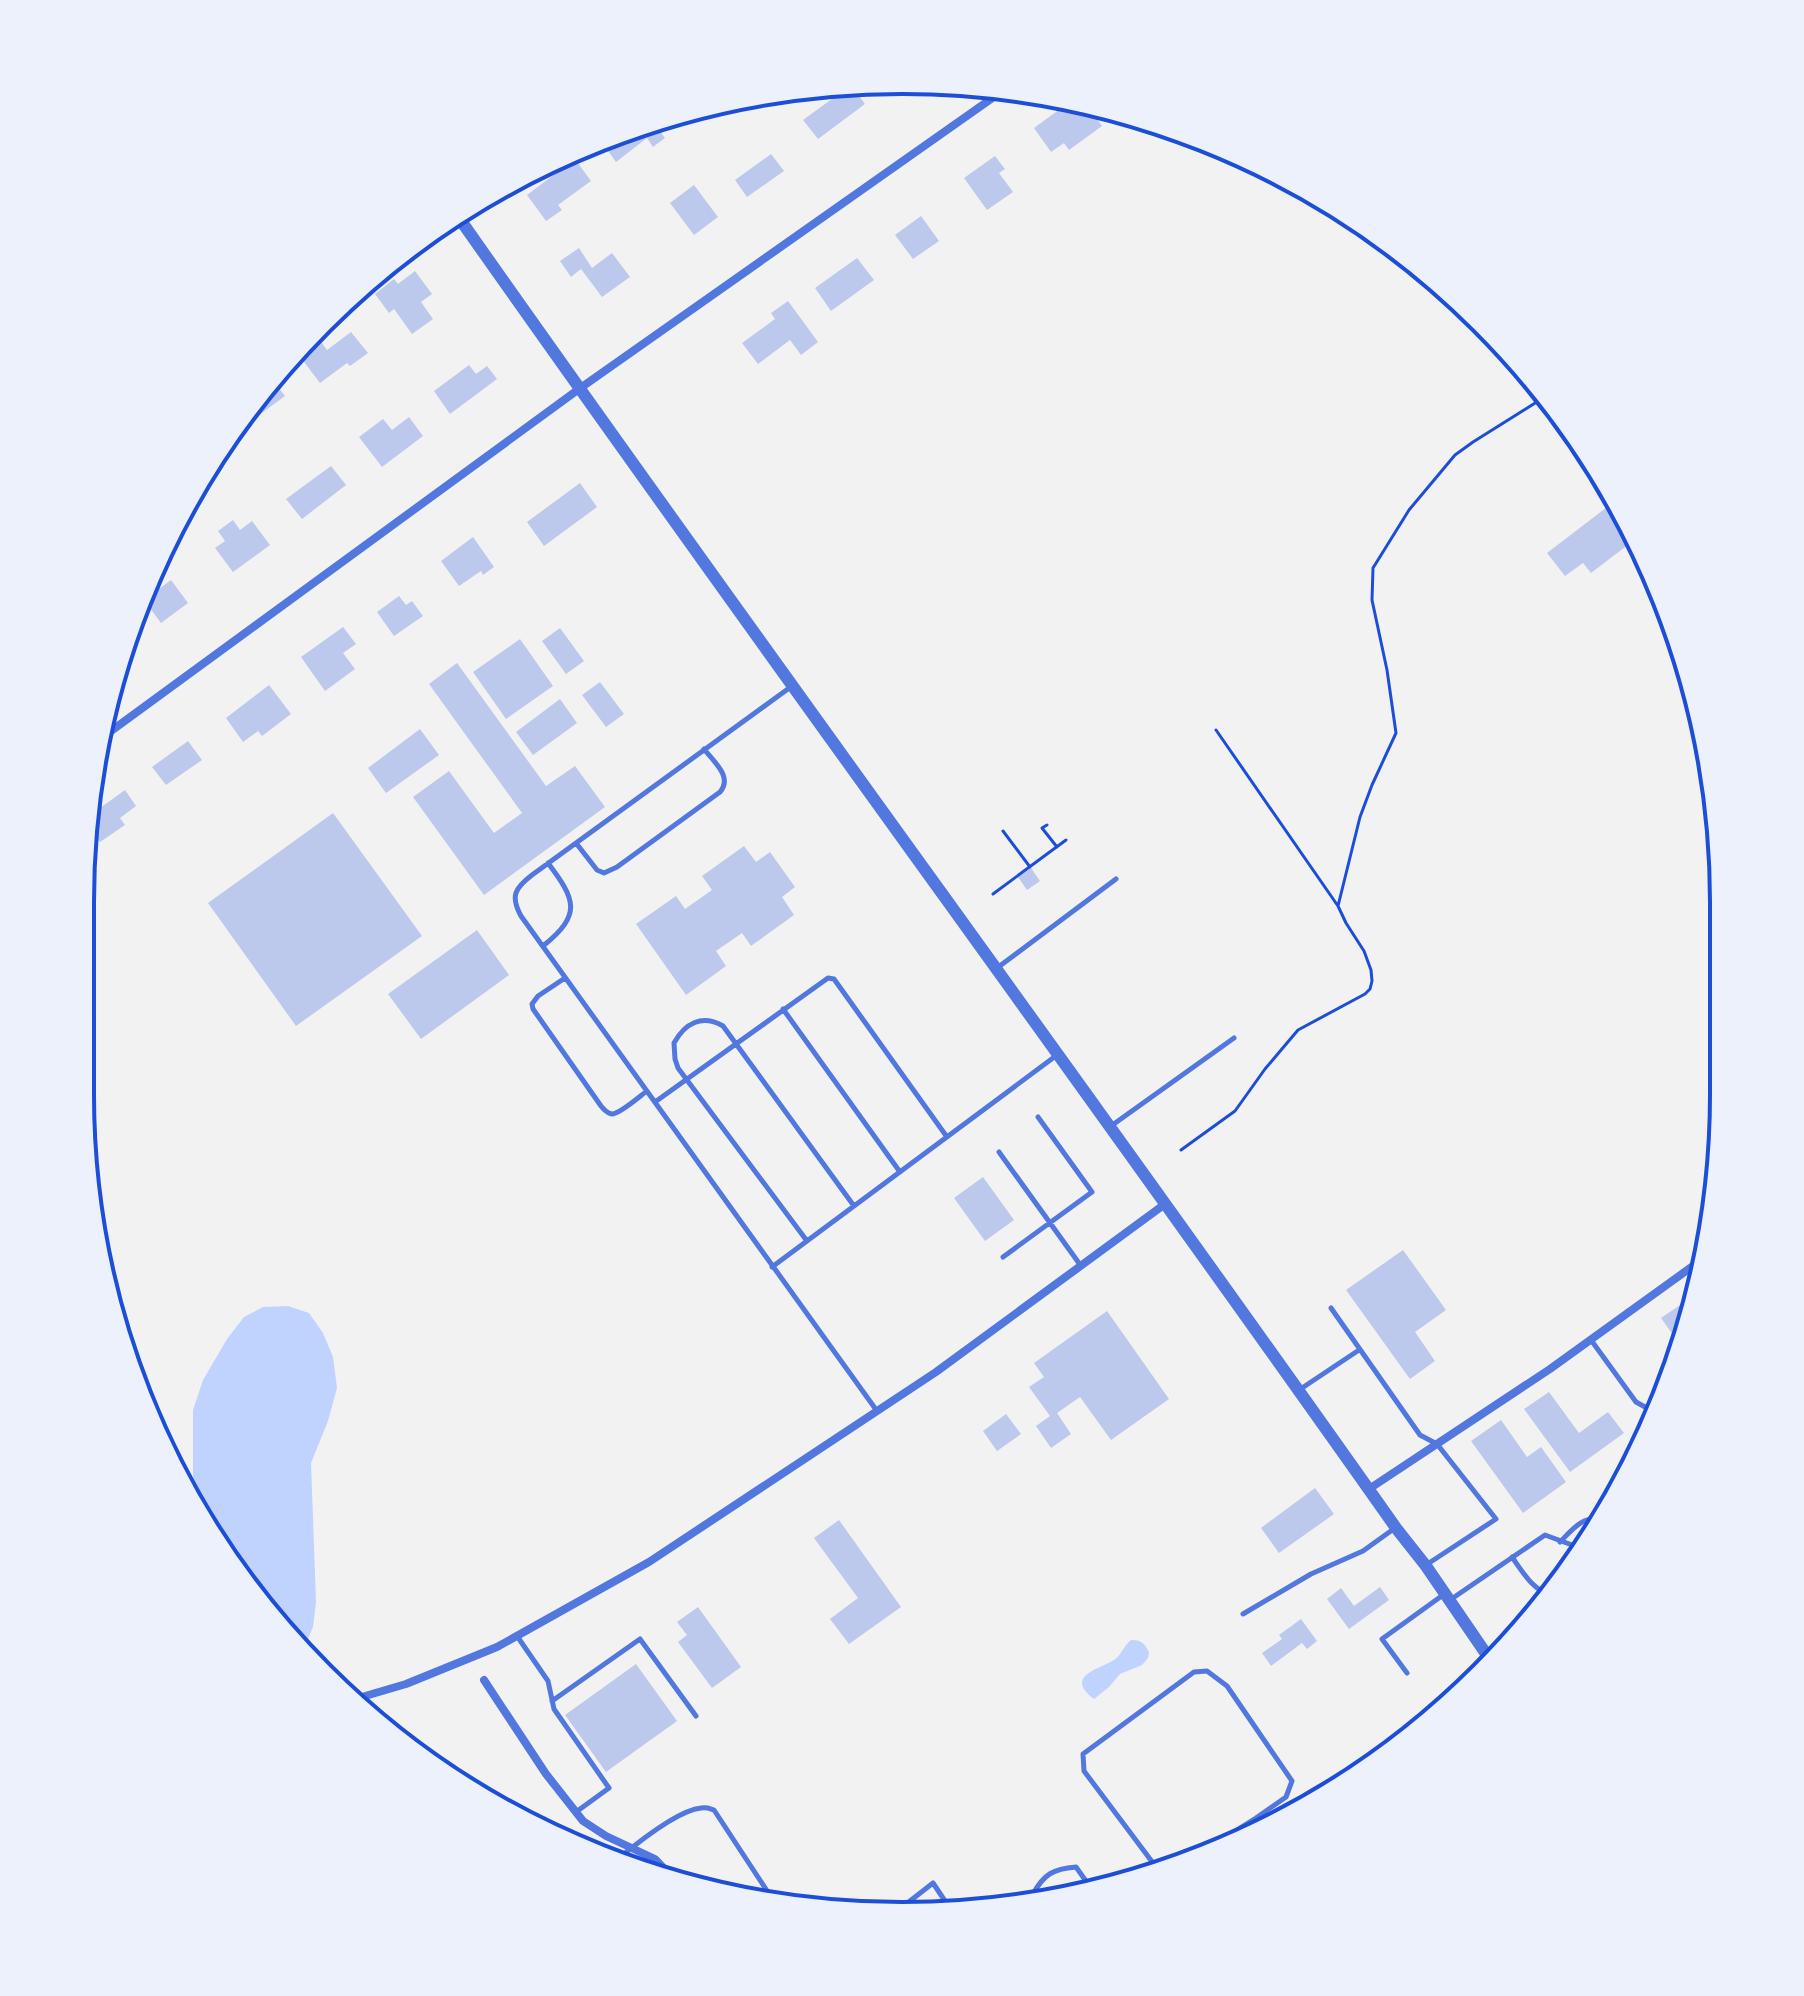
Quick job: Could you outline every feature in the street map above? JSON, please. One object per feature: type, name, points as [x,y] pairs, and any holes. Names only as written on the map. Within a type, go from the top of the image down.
[{"type":"street","points":[[113,729],[579,389],[990,99]]},
{"type":"street","points":[[463,224],[1485,1652]]},
{"type":"street","points":[[364,1696],[406,1684],[497,1647],[649,1562],[936,1372],[1165,1204]]},
{"type":"street","points":[[1369,1489],[1590,1340],[1690,1268]]},
{"type":"street","points":[[484,1680],[546,1774],[583,1821],[660,1864]]},
{"type":"lane","points":[[793,686],[518,886],[516,907],[877,1411]]},
{"type":"lane","points":[[576,843],[597,870],[604,873],[611,871],[720,792],[726,780],[704,749]]},
{"type":"lane","points":[[543,946],[564,926],[572,909],[569,895],[548,863]]},
{"type":"lane","points":[[996,969],[1116,879]]},
{"type":"lane","points":[[565,978],[538,996],[532,1004],[533,1009],[601,1106],[612,1114],[647,1091]]},
{"type":"lane","points":[[655,1102],[828,978],[834,979],[947,1137]]},
{"type":"lane","points":[[783,1009],[900,1172]]},
{"type":"lane","points":[[807,1241],[678,1068],[674,1043],[683,1030],[708,1019],[723,1026],[854,1206]]},
{"type":"lane","points":[[1110,1127],[1234,1038]]},
{"type":"lane","points":[[772,1267],[1058,1054]]},
{"type":"lane","points":[[1003,1257],[1092,1192],[1038,1117]]},
{"type":"lane","points":[[999,1152],[1081,1266]]},
{"type":"lane","points":[[1331,1308],[1420,1435],[1437,1444],[1496,1519],[1426,1566]]},
{"type":"lane","points":[[1590,1340],[1636,1402],[1646,1408]]},
{"type":"lane","points":[[1298,1391],[1359,1350]]},
{"type":"lane","points":[[1560,1542],[1580,1522],[1589,1519]]},
{"type":"lane","points":[[1243,1614],[1311,1574],[1363,1551],[1396,1528]]},
{"type":"lane","points":[[1407,1673],[1382,1639],[1545,1535],[1572,1546]]},
{"type":"lane","points":[[1512,1557],[1540,1590]]},
{"type":"lane","points":[[517,1636],[548,1681],[554,1709],[609,1788],[576,1812]]},
{"type":"lane","points":[[552,1701],[640,1639],[696,1716]]},
{"type":"lane","points":[[1152,1862],[1084,1771],[1083,1754],[1194,1672],[1207,1671],[1227,1686],[1292,1781],[1286,1797],[1244,1826]]},
{"type":"lane","points":[[625,1853],[671,1821],[705,1807],[714,1810],[766,1890]]},
{"type":"lane","points":[[1035,1890],[1040,1880],[1060,1868],[1076,1867],[1085,1880]]},
{"type":"lane","points":[[909,1902],[933,1883],[945,1900]]},
{"type":"path","points":[[1338,906],[1360,817],[1396,733],[1372,600],[1373,568],[1409,510],[1455,455],[1537,402]]},
{"type":"path","points":[[1181,1150],[1235,1111],[1298,1030],[1365,994],[1372,981],[1364,951],[1338,906],[1216,730]]},
{"type":"path","points":[[1047,825],[1042,828],[1057,847]]},
{"type":"path","points":[[1003,831],[1030,867]]},
{"type":"path","points":[[993,894],[1066,840]]},
{"type":"water","points":[[288,1306],[309,1313],[323,1333],[333,1357],[337,1388],[311,1463],[316,1602],[313,1627],[307,1640],[261,1586],[230,1543],[192,1480],[193,1410],[203,1380],[244,1317],[263,1307]]},
{"type":"water","points":[[1131,1640],[1144,1644],[1149,1652],[1148,1658],[1142,1665],[1120,1674],[1094,1699],[1082,1685],[1083,1679],[1117,1658]]},
{"type":"building","points":[[859,96],[865,104],[818,139],[803,120],[834,97]]},
{"type":"building","points":[[1059,110],[1097,119],[1102,126],[1069,150],[1064,143],[1051,152],[1034,128]]},
{"type":"building","points":[[660,132],[665,138],[653,147],[647,138],[616,162],[608,150]]},
{"type":"building","points":[[771,154],[784,171],[747,197],[735,180]]},
{"type":"building","points":[[995,156],[1005,169],[999,173],[1013,192],[987,210],[964,178]]},
{"type":"building","points":[[578,163],[591,181],[558,205],[562,210],[546,221],[527,195],[559,171]]},
{"type":"building","points":[[694,185],[718,217],[694,235],[670,203]]},
{"type":"building","points":[[921,216],[939,241],[913,259],[895,235]]},
{"type":"building","points":[[579,248],[592,268],[612,253],[630,277],[602,297],[581,269],[571,277],[560,261]]},
{"type":"building","points":[[857,258],[874,280],[831,311],[815,288]]},
{"type":"building","points":[[415,271],[432,294],[421,302],[433,319],[412,334],[394,309],[389,313],[375,294],[394,279],[398,284]]},
{"type":"building","points":[[788,301],[818,342],[801,355],[790,340],[758,364],[742,343],[775,319],[771,313]]},
{"type":"building","points":[[351,332],[368,353],[350,366],[347,363],[320,383],[303,361],[322,343],[327,350]]},
{"type":"building","points":[[469,365],[476,374],[487,366],[497,379],[450,414],[434,391]]},
{"type":"building","points":[[279,388],[285,396],[255,418]]},
{"type":"building","points":[[409,417],[423,436],[382,467],[359,437],[383,419],[392,430]]},
{"type":"building","points":[[331,466],[346,485],[302,519],[286,499]]},
{"type":"building","points":[[580,483],[597,507],[544,546],[527,522]]},
{"type":"building","points":[[1607,507],[1627,545],[1591,573],[1583,563],[1565,576],[1547,553]]},
{"type":"building","points":[[233,520],[240,530],[252,521],[270,545],[233,572],[215,548],[225,541],[218,531]]},
{"type":"building","points":[[473,537],[494,567],[483,575],[481,571],[459,586],[441,561]]},
{"type":"building","points":[[171,580],[188,603],[161,623],[150,608],[157,590]]},
{"type":"building","points":[[399,596],[406,605],[412,601],[423,616],[394,636],[377,612]]},
{"type":"building","points":[[343,627],[356,644],[343,653],[355,669],[325,691],[301,657]]},
{"type":"building","points":[[560,628],[584,661],[566,674],[542,641]]},
{"type":"building","points":[[520,639],[553,686],[506,719],[473,672]]},
{"type":"building","points":[[457,663],[546,786],[575,766],[605,807],[484,895],[413,797],[449,771],[494,833],[522,813],[429,684]]},
{"type":"building","points":[[600,682],[624,714],[606,727],[582,695]]},
{"type":"building","points":[[269,685],[291,714],[262,736],[258,731],[243,742],[226,718]]},
{"type":"building","points":[[560,699],[577,723],[533,755],[516,732]]},
{"type":"building","points":[[420,729],[439,755],[386,793],[368,768]]},
{"type":"building","points":[[188,741],[202,760],[166,785],[152,767]]},
{"type":"building","points":[[125,790],[136,806],[120,818],[125,825],[100,842],[97,838],[100,808]]},
{"type":"building","points":[[333,813],[422,936],[296,1026],[208,903]]},
{"type":"building","points":[[744,846],[756,862],[770,852],[795,887],[782,897],[794,915],[751,946],[742,933],[716,951],[726,966],[686,995],[636,924],[676,896],[685,909],[712,890],[702,876]]},
{"type":"building","points":[[1031,868],[1040,881],[1027,890],[1018,877]]},
{"type":"building","points":[[477,930],[509,975],[421,1039],[388,994]]},
{"type":"building","points":[[983,1177],[1014,1220],[985,1241],[954,1198]]},
{"type":"building","points":[[1403,1250],[1446,1310],[1415,1332],[1435,1361],[1410,1379],[1346,1290]]},
{"type":"building","points":[[1682,1304],[1673,1334],[1661,1318]]},
{"type":"building","points":[[1107,1311],[1169,1399],[1111,1440],[1080,1397],[1057,1413],[1071,1434],[1051,1448],[1036,1426],[1050,1416],[1029,1387],[1044,1377],[1034,1363]]},
{"type":"building","points":[[1549,1392],[1579,1433],[1608,1412],[1624,1433],[1570,1472],[1524,1409]]},
{"type":"building","points":[[1006,1414],[1021,1434],[997,1451],[983,1431]]},
{"type":"building","points":[[1501,1420],[1527,1457],[1541,1447],[1566,1482],[1523,1513],[1471,1441]]},
{"type":"building","points":[[1315,1488],[1334,1514],[1279,1553],[1261,1528]]},
{"type":"building","points":[[839,1520],[901,1607],[849,1644],[830,1619],[858,1598],[814,1538]]},
{"type":"building","points":[[1380,1587],[1389,1600],[1349,1629],[1327,1599],[1341,1588],[1354,1606]]},
{"type":"building","points":[[698,1607],[741,1667],[712,1688],[678,1642],[687,1635],[677,1622]]},
{"type":"building","points":[[1301,1619],[1317,1641],[1307,1649],[1302,1643],[1271,1666],[1262,1653],[1282,1639],[1279,1635]]},
{"type":"building","points":[[636,1664],[677,1721],[606,1772],[565,1715]]}]
